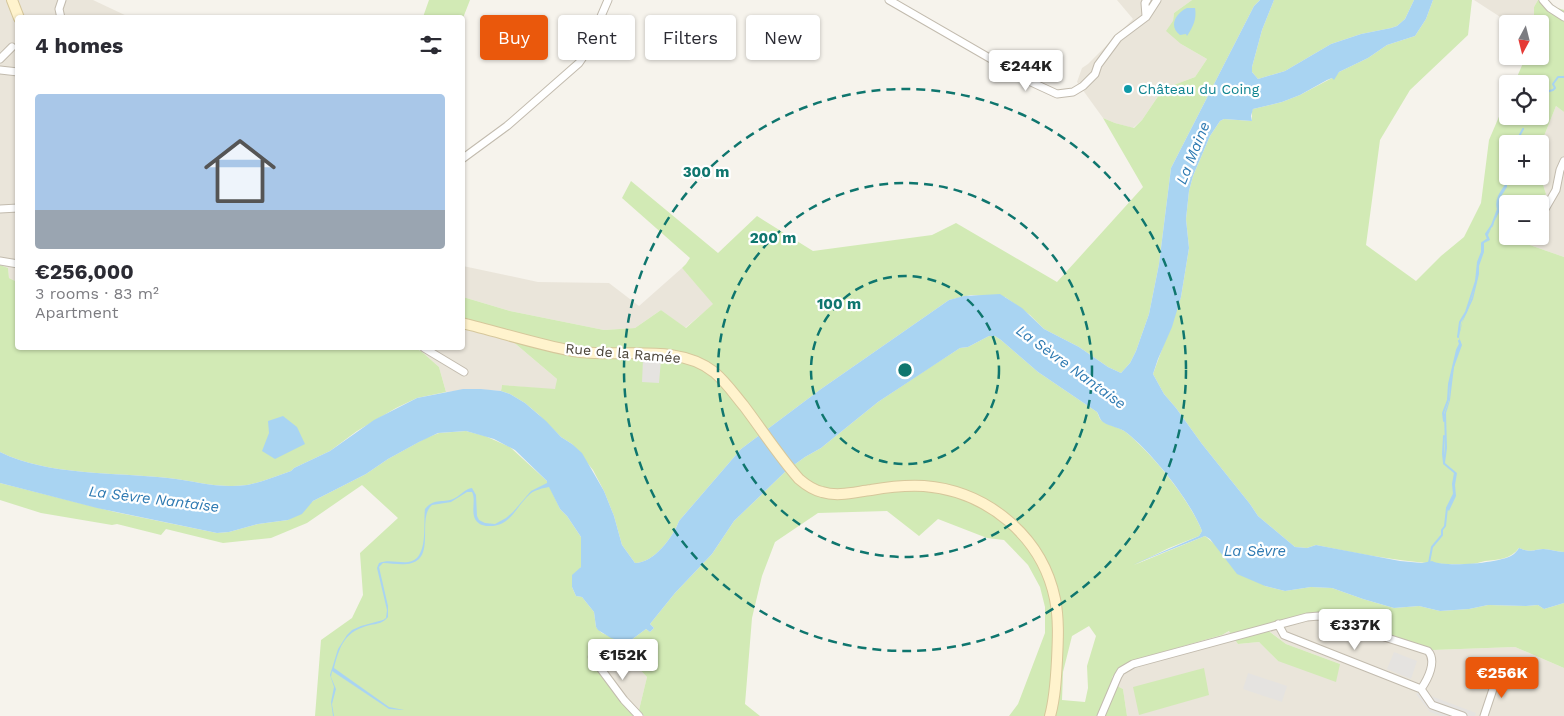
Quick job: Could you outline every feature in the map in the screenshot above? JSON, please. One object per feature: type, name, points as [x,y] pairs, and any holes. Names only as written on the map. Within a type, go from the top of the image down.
[{"type":"main road","points":[[12,0],[18,15]]},
{"type":"main road","name":"Rue de la Ramée","points":[[465,324],[574,351],[607,354],[671,355],[691,359],[708,368],[723,380],[796,476],[814,489],[831,494],[923,486],[966,495],[989,506],[1017,528],[1036,552],[1051,586],[1056,603],[1058,648],[1055,688],[1050,716]]},
{"type":"street","points":[[60,15],[59,9],[62,0]]},
{"type":"street","points":[[465,157],[507,126],[579,63],[590,47],[608,0]]},
{"type":"street","points":[[888,0],[1031,82],[1057,94],[1072,92],[1083,86],[1095,74],[1098,65],[1118,38],[1146,17],[1157,0]]},
{"type":"street","points":[[1146,17],[1145,3],[1147,0]]},
{"type":"street","points":[[1543,0],[1550,8],[1564,17]]},
{"type":"street","points":[[0,60],[12,47]]},
{"type":"street","points":[[0,70],[15,72]]},
{"type":"street","points":[[1549,202],[1556,190],[1558,175],[1564,161]]},
{"type":"street","points":[[0,209],[15,208]]},
{"type":"street","points":[[0,261],[15,264]]},
{"type":"street","points":[[427,350],[464,372]]},
{"type":"street","points":[[1101,716],[1121,671],[1133,664],[1307,617],[1320,616],[1428,651],[1432,655],[1433,661],[1421,689]]},
{"type":"street","points":[[1278,624],[1284,635],[1421,689],[1432,705],[1463,716]]},
{"type":"street","points":[[592,657],[624,700],[639,716]]},
{"type":"street","points":[[1484,716],[1498,674]]},
{"type":"shaded area","points":[[0,0],[93,0],[125,15],[15,15],[15,281],[9,278],[8,268],[0,265]]},
{"type":"shaded area","points":[[1117,0],[1192,0],[1174,13],[1173,21],[1181,44],[1207,59],[1195,77],[1163,89],[1142,120],[1133,128],[1103,118],[1077,82],[1082,68],[1133,19]]},
{"type":"shaded area","points":[[1474,0],[1538,0],[1534,7],[1534,15],[1499,16]]},
{"type":"shaded area","points":[[1556,106],[1564,112],[1564,257],[1530,245],[1549,245],[1549,195],[1545,195],[1543,185],[1549,185],[1549,135],[1544,135]]},
{"type":"shaded area","points":[[465,266],[538,282],[609,283],[639,306],[682,268],[714,304],[685,328],[661,310],[635,328],[604,330],[510,311],[465,298]]},
{"type":"shaded area","points":[[465,328],[511,340],[557,379],[556,390],[502,385],[501,391],[473,389],[446,392],[439,367],[419,350],[465,350]]},
{"type":"shaded area","points":[[643,359],[661,360],[659,383],[642,382]]},
{"type":"shaded area","points":[[1318,613],[1433,650],[1515,647],[1564,668],[1564,716],[1127,716],[1123,689],[1119,687],[1112,677],[1131,661],[1222,635],[1230,631],[1238,644],[1259,642],[1278,661],[1340,664],[1286,644],[1261,625]]},
{"type":"shaded area","points":[[620,649],[647,677],[639,710],[644,716],[633,716],[598,669]]},
{"type":"shaded area","points":[[1394,652],[1417,661],[1411,679],[1387,669]]},
{"type":"shaded area","points":[[1248,673],[1287,686],[1282,702],[1243,689]]},
{"type":"shaded area","points":[[1424,688],[1431,696],[1476,713],[1475,716],[1441,716],[1430,712],[1416,694]]},
{"type":"green space","points":[[429,0],[470,0],[464,15],[424,15]]},
{"type":"green space","points":[[1192,0],[1260,0],[1254,6],[1171,168],[1159,264],[1149,314],[1136,351],[1130,363],[1121,373],[1108,367],[1079,347],[1044,329],[1030,315],[1005,297],[971,295],[949,300],[821,389],[741,449],[679,521],[662,548],[649,559],[635,563],[622,545],[614,516],[593,470],[572,444],[561,437],[538,414],[525,403],[501,391],[502,385],[555,389],[557,379],[511,340],[465,328],[465,298],[510,311],[604,330],[635,328],[661,310],[686,328],[713,304],[682,268],[690,258],[622,198],[631,181],[718,253],[757,216],[813,251],[932,235],[956,223],[1057,282],[1143,187],[1103,118],[1134,128],[1142,120],[1163,89],[1195,77],[1207,59],[1181,44],[1166,31],[1173,21],[1174,13]]},
{"type":"green space","points":[[1274,0],[1414,0],[1405,19],[1397,26],[1361,34],[1331,44],[1285,71],[1258,79],[1252,72],[1252,67],[1262,30]]},
{"type":"green space","points":[[1433,0],[1472,0],[1468,35],[1410,90],[1380,140],[1366,245],[1416,281],[1441,256],[1464,237],[1481,203],[1489,140],[1499,117],[1499,125],[1548,125],[1544,135],[1499,135],[1499,185],[1543,185],[1546,194],[1499,195],[1499,245],[1530,245],[1564,257],[1564,552],[1543,549],[1529,551],[1519,548],[1508,557],[1472,564],[1450,564],[1392,559],[1316,545],[1307,548],[1295,547],[1258,516],[1164,394],[1153,374],[1181,297],[1189,248],[1186,219],[1189,191],[1193,176],[1210,136],[1220,121],[1224,119],[1252,121],[1253,109],[1282,102],[1300,95],[1332,78],[1339,72],[1368,58],[1387,45],[1415,36],[1426,19]]},
{"type":"green space","points":[[1538,0],[1547,0],[1551,6],[1564,10],[1564,112],[1556,106],[1549,124],[1549,75],[1518,75],[1522,65],[1549,65],[1549,15],[1534,15],[1534,7]]},
{"type":"green space","points":[[0,265],[8,268],[9,278],[15,281],[15,350],[419,350],[439,367],[446,392],[417,398],[357,431],[330,451],[291,471],[247,485],[217,485],[168,478],[82,472],[39,465],[19,460],[0,452]]},
{"type":"green space","points":[[989,336],[995,336],[1001,340],[1038,372],[1097,412],[1102,421],[1127,433],[1148,454],[1180,492],[1202,531],[1199,536],[1134,565],[1205,536],[1265,586],[1285,591],[1311,587],[1332,588],[1394,608],[1419,606],[1440,611],[1469,609],[1488,605],[1538,605],[1544,609],[1564,603],[1564,668],[1515,647],[1433,650],[1318,613],[1262,626],[1286,644],[1340,664],[1336,682],[1278,661],[1259,642],[1238,644],[1229,631],[1222,635],[1131,661],[1112,677],[1119,687],[1123,689],[1127,716],[1009,716],[1018,704],[1045,633],[1045,607],[1040,587],[1028,565],[1004,540],[987,538],[938,519],[919,536],[887,511],[818,513],[775,542],[762,576],[752,618],[745,704],[760,716],[644,716],[639,710],[647,677],[620,649],[598,669],[633,716],[315,716],[321,640],[352,618],[363,595],[360,553],[398,518],[362,485],[307,523],[271,538],[223,543],[166,529],[161,535],[117,524],[112,525],[41,513],[0,500],[0,483],[115,512],[217,533],[229,532],[258,524],[288,520],[313,501],[366,474],[388,459],[426,438],[439,433],[466,431],[485,436],[510,447],[547,481],[560,509],[581,537],[581,567],[572,587],[576,596],[582,597],[594,612],[596,627],[602,633],[627,643],[646,629],[650,632],[654,628],[650,624],[675,593],[712,554],[734,521],[787,470],[821,448],[878,402],[960,348],[968,347]],"holes":[[[1089,626],[1096,636],[1087,666],[1088,688],[1085,702],[1062,700],[1063,672],[1072,636]]]},
{"type":"green space","points":[[1204,668],[1209,695],[1139,715],[1133,687]]},
{"type":"water","points":[[1260,0],[1274,0],[1262,30],[1252,67],[1252,72],[1258,79],[1285,71],[1331,44],[1361,34],[1397,26],[1405,19],[1414,0],[1433,0],[1426,19],[1415,36],[1387,45],[1368,58],[1339,72],[1334,80],[1332,78],[1327,80],[1300,95],[1282,102],[1253,109],[1252,121],[1224,119],[1220,121],[1210,136],[1193,176],[1189,191],[1186,219],[1189,248],[1181,297],[1172,327],[1153,374],[1164,394],[1258,516],[1295,547],[1307,548],[1316,545],[1400,561],[1422,563],[1432,561],[1448,564],[1474,564],[1499,560],[1514,554],[1519,548],[1529,551],[1543,549],[1564,552],[1564,603],[1544,609],[1538,605],[1488,605],[1469,609],[1440,611],[1419,606],[1394,608],[1332,588],[1311,587],[1285,591],[1265,586],[1237,574],[1210,539],[1205,536],[1132,565],[1199,536],[1202,531],[1189,506],[1159,465],[1127,433],[1103,422],[1097,412],[1038,372],[995,336],[989,336],[968,347],[960,348],[878,402],[821,448],[787,470],[734,521],[712,554],[675,593],[650,624],[654,628],[650,632],[646,629],[627,643],[611,638],[598,630],[594,612],[582,597],[576,596],[572,587],[572,575],[581,567],[581,537],[560,509],[549,487],[530,494],[508,519],[496,525],[484,526],[476,521],[473,512],[474,498],[472,492],[467,492],[451,502],[432,505],[426,519],[422,555],[416,561],[407,564],[383,563],[379,567],[388,606],[388,617],[382,622],[362,628],[349,635],[341,646],[334,668],[389,707],[404,710],[389,709],[332,671],[331,677],[336,689],[332,704],[333,716],[331,702],[334,687],[330,675],[338,649],[352,630],[386,618],[387,610],[377,568],[379,563],[382,562],[408,562],[415,560],[422,548],[425,509],[429,505],[451,500],[472,488],[476,495],[477,516],[479,520],[495,524],[513,512],[531,491],[547,483],[515,450],[494,439],[466,431],[438,433],[388,459],[366,474],[313,501],[302,514],[288,520],[217,533],[97,508],[0,483],[0,452],[19,460],[39,465],[82,472],[168,478],[217,485],[247,485],[291,471],[330,451],[374,420],[417,398],[463,389],[501,391],[525,403],[561,437],[582,453],[604,491],[614,516],[622,545],[635,563],[642,562],[649,559],[662,548],[679,521],[741,449],[821,389],[949,300],[964,296],[1000,294],[1022,308],[1044,329],[1079,347],[1108,367],[1121,373],[1130,363],[1136,351],[1149,314],[1159,264],[1171,168],[1254,6]]},
{"type":"water","points":[[1187,8],[1195,8],[1195,16],[1194,23],[1187,36],[1186,34],[1180,35],[1174,28],[1174,24],[1177,16]]},
{"type":"water","points":[[1506,185],[1507,187],[1502,195],[1500,195]]},
{"type":"water","points":[[1499,197],[1499,207],[1499,212],[1494,222],[1498,210],[1497,203]]},
{"type":"water","points":[[1491,228],[1488,235],[1490,240],[1484,243],[1473,299],[1463,320],[1473,293],[1483,243],[1488,240],[1486,235]]},
{"type":"water","points":[[1459,338],[1462,345],[1454,367],[1450,400],[1446,413],[1447,448],[1445,463],[1457,473],[1456,496],[1449,511],[1447,509],[1454,494],[1455,474],[1443,464],[1445,446],[1444,414],[1449,401],[1450,383],[1457,350],[1460,345]]},
{"type":"water","points":[[283,416],[297,427],[305,444],[275,459],[262,451],[269,433],[268,421]]},
{"type":"waterway","points":[[1549,91],[1555,88],[1553,84],[1558,77],[1564,77]]},
{"type":"waterway","points":[[1520,135],[1523,129]]},
{"type":"waterway","points":[[1458,337],[1460,322],[1466,312],[1476,281],[1482,243],[1488,239],[1486,234],[1492,225],[1498,209],[1500,193],[1506,185]]},
{"type":"waterway","points":[[1444,421],[1443,413],[1448,400],[1449,384],[1460,344],[1459,341]]},
{"type":"waterway","points":[[1444,436],[1444,463]]},
{"type":"waterway","points":[[1429,563],[1432,547],[1442,535],[1442,530],[1445,526],[1447,508],[1454,494],[1455,473]]},
{"type":"place","name":"Château du Coing","points":[[1128,89]]},
{"type":"water label","name":"La Maine","points":[[1193,153]]},
{"type":"water label","name":"La Sèvre Nantaise","points":[[1071,367]]},
{"type":"water label","name":"La Sèvre Nantaise","points":[[154,499]]},
{"type":"water label","name":"La Sèvre","points":[[1255,551]]}]
